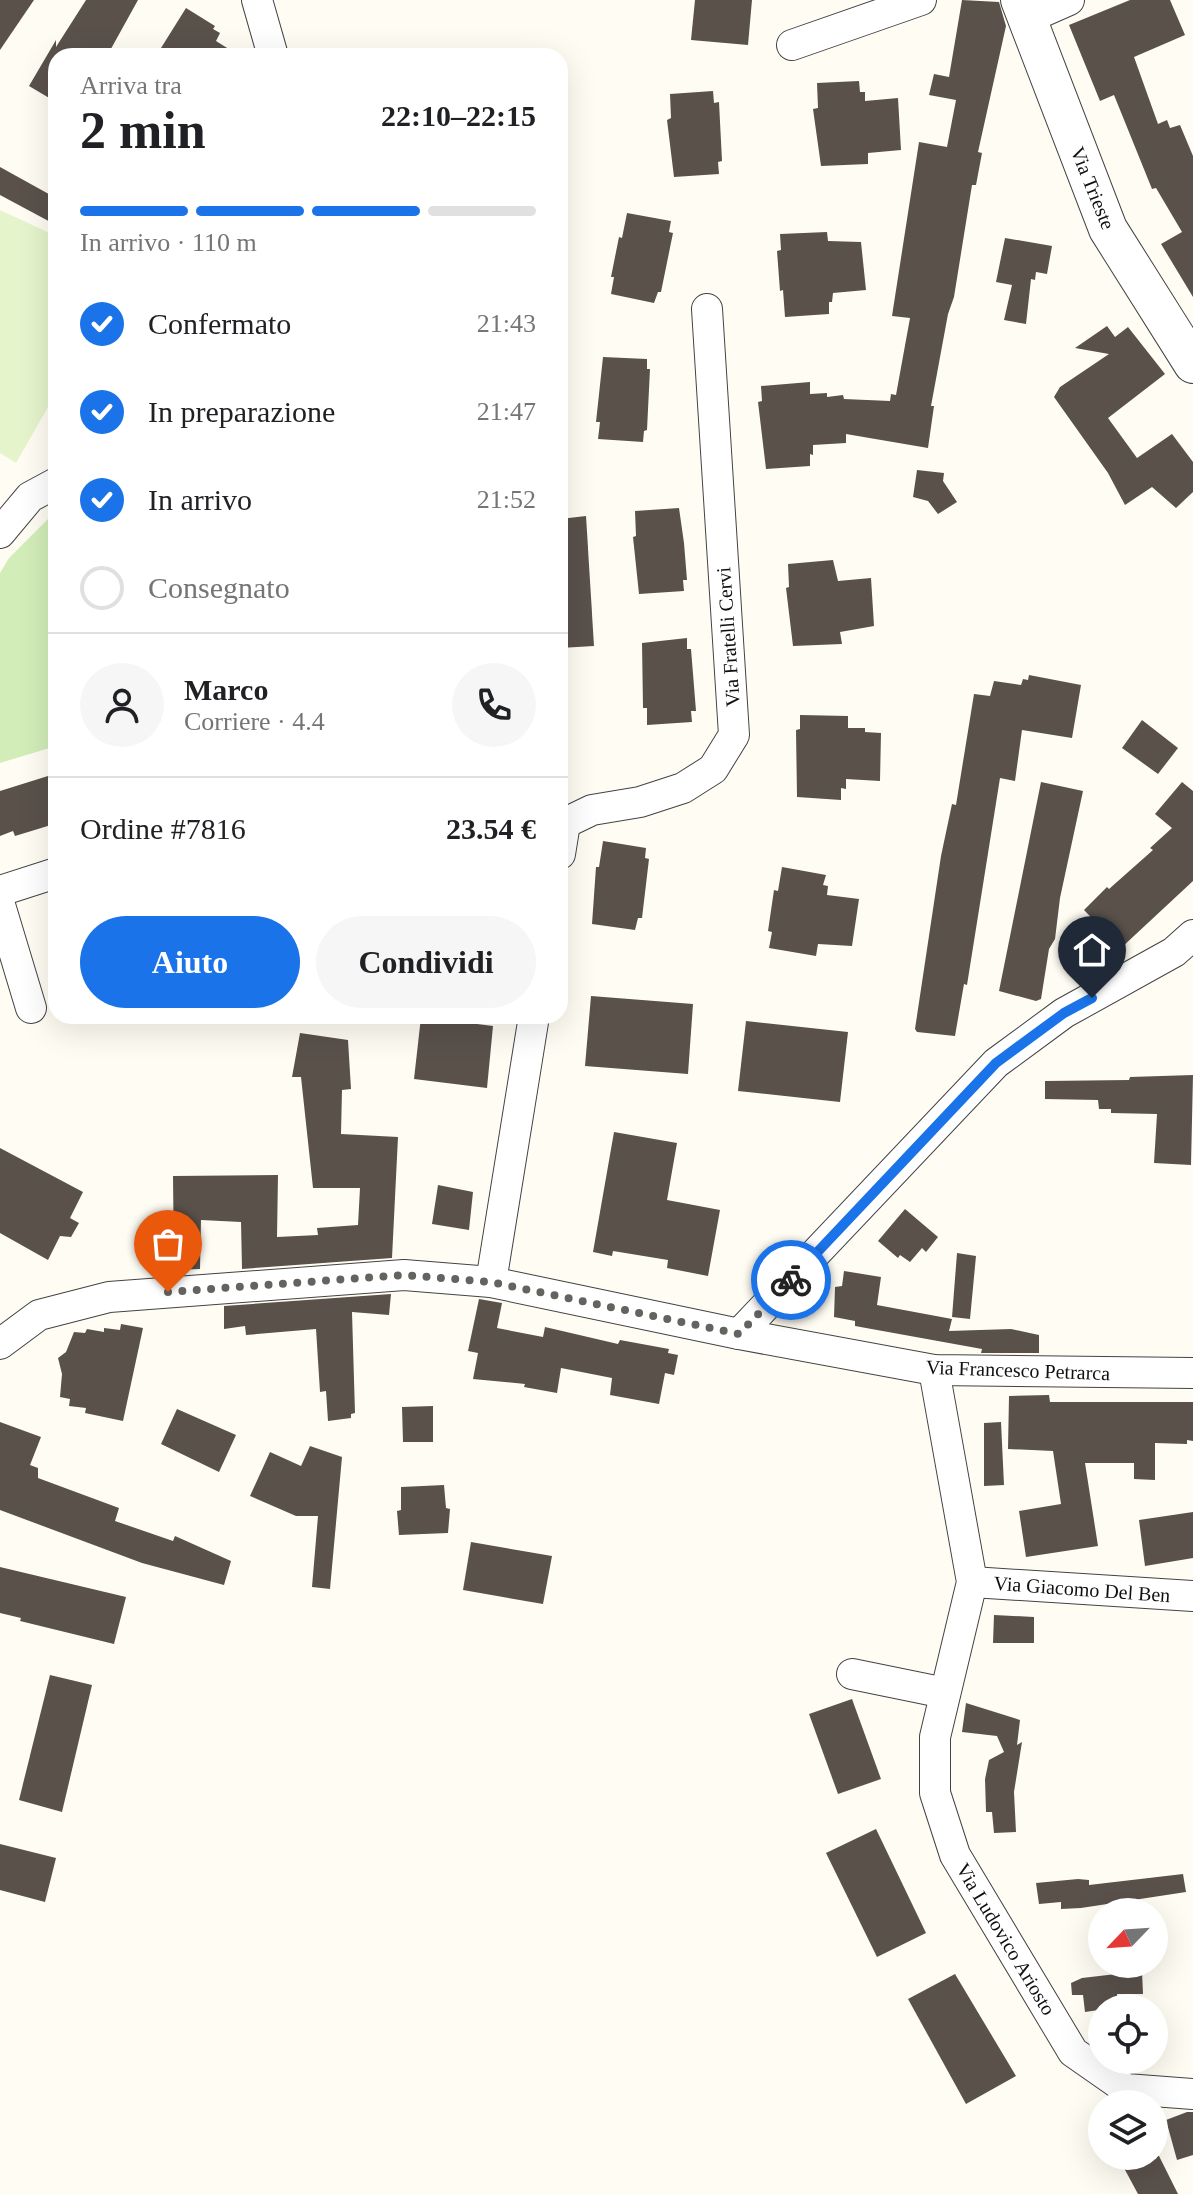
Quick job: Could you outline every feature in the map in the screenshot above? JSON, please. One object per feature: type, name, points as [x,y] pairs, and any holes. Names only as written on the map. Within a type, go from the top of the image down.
[{"type":"street","points":[[257,0],[271,48]]},
{"type":"street","points":[[792,45],[921,0]]},
{"type":"street","points":[[1023,10],[1069,0]]},
{"type":"street","name":"Via Trieste","points":[[1023,10],[1108,229],[1192,359]]},
{"type":"street","name":"Via Fratelli Cervi","points":[[568,819],[683,788],[713,769],[734,735],[707,309]]},
{"type":"street","points":[[0,533],[30,497],[48,487]]},
{"type":"street","points":[[0,891],[48,876]]},
{"type":"street","points":[[0,905],[31,1008]]},
{"type":"street","points":[[739,1334],[996,1063],[1064,1013],[1174,952],[1193,935]]},
{"type":"street","points":[[491,1282],[533,1024]]},
{"type":"street","name":"Via Francesco Petrarca","points":[[0,1344],[39,1315],[109,1297],[404,1275],[491,1282],[739,1334],[934,1370],[1193,1373]]},
{"type":"street","name":"Via Ludovico Ariosto","points":[[934,1370],[972,1582],[935,1737],[935,1793],[955,1855],[1073,2052],[1126,2089],[1193,2094]]},
{"type":"street","name":"Via Giacomo Del Ben","points":[[972,1582],[1193,1596]]},
{"type":"street","points":[[852,1674],[945,1693]]},
{"type":"green space","points":[[0,210],[48,232],[48,407],[16,463],[0,453]]},
{"type":"green space","points":[[48,519],[48,748],[0,763],[0,573],[9,558]]},
{"type":"building","points":[[0,0],[34,0],[0,50]]},
{"type":"building","points":[[86,0],[138,0],[111,48],[51,48],[56,40],[56,47]]},
{"type":"building","points":[[695,0],[752,0],[748,45],[691,40]]},
{"type":"building","points":[[962,0],[999,2],[1006,26],[978,152],[982,153],[976,185],[972,185],[954,297],[948,314],[931,406],[934,406],[928,448],[846,434],[846,443],[813,445],[810,466],[766,469],[758,402],[762,401],[761,386],[810,382],[810,394],[827,393],[827,397],[843,395],[844,399],[890,401],[891,394],[896,395],[910,318],[892,316],[919,142],[947,147],[956,100],[929,95],[934,74],[949,77]]},
{"type":"building","points":[[1130,0],[1170,0],[1185,35],[1134,57],[1158,124],[1167,120],[1170,128],[1180,125],[1193,156],[1193,297],[1161,244],[1182,232],[1156,188],[1152,189],[1114,95],[1100,101],[1069,25]]},
{"type":"building","points":[[186,8],[215,26],[213,29],[220,33],[216,41],[227,48],[161,48]]},
{"type":"building","points":[[48,54],[48,97],[29,86]]},
{"type":"building","points":[[859,81],[860,92],[865,92],[865,101],[898,98],[901,150],[868,153],[868,164],[821,166],[813,109],[818,108],[817,83]]},
{"type":"building","points":[[713,91],[714,103],[719,102],[722,161],[718,162],[719,174],[674,177],[667,120],[671,118],[670,94]]},
{"type":"building","points":[[0,167],[48,194],[48,221],[0,195]]},
{"type":"building","points":[[627,213],[671,221],[669,232],[673,233],[661,292],[658,292],[654,303],[611,294],[614,277],[611,277]]},
{"type":"building","points":[[827,232],[828,241],[861,242],[866,290],[833,293],[829,314],[785,317],[777,251],[781,250],[780,234]]},
{"type":"building","points":[[1005,238],[1052,246],[1047,274],[1036,272],[1035,280],[1031,279],[1026,324],[1004,320],[1012,285],[996,282]]},
{"type":"building","points":[[1107,326],[1115,337],[1128,327],[1165,374],[1108,418],[1137,458],[1172,434],[1193,462],[1193,492],[1176,508],[1152,487],[1125,505],[1108,473],[1054,397],[1060,387],[1109,354],[1075,348]]},
{"type":"building","points":[[603,357],[647,359],[647,369],[650,369],[647,430],[644,431],[643,442],[598,439],[600,422],[596,422]]},
{"type":"building","points":[[917,470],[944,473],[943,481],[957,502],[938,514],[928,501],[913,497]]},
{"type":"building","points":[[679,508],[687,580],[683,580],[684,591],[639,594],[633,537],[636,536],[635,511]]},
{"type":"building","points":[[586,516],[594,646],[568,648],[568,518]]},
{"type":"building","points":[[833,560],[838,581],[871,578],[874,626],[840,632],[842,644],[793,646],[786,588],[789,587],[788,564]]},
{"type":"building","points":[[687,638],[687,649],[691,649],[696,711],[691,711],[692,722],[647,725],[647,708],[643,708],[642,643]]},
{"type":"building","points":[[1029,675],[1081,685],[1072,738],[1022,730],[1015,781],[1000,778],[967,985],[964,984],[955,1036],[917,1032],[941,856],[952,804],[956,805],[974,694],[990,696],[994,681],[1021,685]]},
{"type":"building","points":[[800,715],[848,716],[848,728],[865,728],[865,732],[881,733],[880,781],[846,779],[846,789],[841,788],[841,800],[797,797],[796,730],[800,729]]},
{"type":"building","points":[[1142,720],[1178,748],[1158,774],[1122,748]]},
{"type":"building","points":[[48,776],[48,826],[15,836],[13,831],[0,836],[0,791]]},
{"type":"building","points":[[1041,782],[1083,791],[1060,898],[1055,939],[1049,949],[1041,999],[1036,1001],[999,991]]},
{"type":"building","points":[[1182,782],[1193,791],[1193,881],[1121,948],[1084,910],[1153,850],[1150,848],[1172,828],[1155,814]]},
{"type":"building","points":[[603,841],[646,848],[645,858],[649,859],[642,918],[638,918],[635,930],[592,924],[596,867],[599,867]]},
{"type":"building","points":[[782,867],[826,875],[823,885],[828,886],[827,895],[859,899],[852,946],[818,944],[816,956],[769,948],[772,932],[768,931],[774,890],[778,891]]},
{"type":"building","points":[[591,996],[693,1004],[688,1074],[585,1066]]},
{"type":"building","points":[[746,1021],[848,1032],[840,1102],[738,1091]]},
{"type":"building","points":[[420,1024],[493,1026],[487,1088],[414,1079]]},
{"type":"building","points":[[300,1033],[348,1040],[351,1089],[342,1090],[341,1134],[398,1137],[392,1258],[242,1269],[241,1222],[201,1220],[200,1269],[174,1270],[173,1176],[278,1175],[277,1237],[318,1235],[317,1228],[358,1225],[360,1188],[313,1188],[301,1077],[292,1077]]},
{"type":"building","points":[[1193,1075],[1191,1165],[1154,1163],[1157,1114],[1111,1113],[1111,1109],[1099,1109],[1098,1100],[1045,1099],[1045,1081],[1129,1080],[1130,1077]]},
{"type":"building","points":[[614,1132],[677,1143],[667,1200],[720,1210],[708,1276],[667,1268],[668,1260],[613,1251],[612,1256],[593,1252]]},
{"type":"building","points":[[0,1148],[83,1192],[70,1218],[79,1223],[71,1237],[60,1236],[48,1260],[0,1233]]},
{"type":"building","points":[[438,1185],[473,1192],[469,1230],[432,1224]]},
{"type":"building","points":[[905,1209],[938,1237],[926,1252],[922,1248],[910,1262],[900,1255],[898,1258],[878,1241]]},
{"type":"building","points":[[957,1253],[976,1256],[970,1319],[952,1317]]},
{"type":"building","points":[[844,1271],[881,1277],[877,1305],[952,1319],[949,1331],[1011,1329],[1039,1335],[1039,1353],[981,1353],[982,1349],[855,1326],[855,1321],[834,1317],[835,1287],[842,1286]]},
{"type":"building","points":[[391,1294],[389,1315],[352,1312],[355,1413],[351,1414],[351,1418],[328,1421],[326,1391],[320,1392],[316,1329],[246,1335],[245,1326],[224,1329],[224,1306]]},
{"type":"building","points":[[479,1299],[502,1303],[497,1328],[543,1337],[545,1327],[618,1344],[620,1340],[669,1349],[668,1353],[678,1355],[674,1375],[665,1373],[659,1404],[610,1395],[612,1378],[561,1368],[557,1393],[524,1387],[525,1384],[473,1379],[478,1353],[468,1351]]},
{"type":"building","points":[[121,1324],[143,1328],[123,1421],[85,1413],[86,1408],[69,1406],[70,1399],[60,1397],[62,1374],[58,1358],[66,1352],[74,1332],[85,1333],[87,1329],[104,1332],[104,1328],[120,1330]]},
{"type":"building","points":[[1049,1395],[1050,1402],[1193,1402],[1193,1441],[1187,1440],[1187,1444],[1155,1443],[1155,1480],[1134,1479],[1134,1463],[1085,1463],[1098,1546],[1026,1557],[1019,1511],[1061,1504],[1053,1451],[1008,1449],[1009,1396]]},
{"type":"building","points":[[433,1406],[433,1442],[403,1442],[402,1407]]},
{"type":"building","points":[[177,1409],[236,1435],[219,1472],[161,1444]]},
{"type":"building","points":[[0,1422],[41,1437],[30,1465],[38,1468],[38,1478],[119,1508],[115,1521],[173,1541],[175,1536],[231,1561],[224,1585],[142,1563],[0,1510]]},
{"type":"building","points":[[1001,1422],[1004,1485],[984,1486],[984,1423]]},
{"type":"building","points":[[310,1446],[342,1457],[330,1589],[312,1587],[318,1516],[296,1516],[250,1496],[270,1452],[301,1466]]},
{"type":"building","points":[[444,1485],[446,1508],[450,1509],[448,1533],[399,1535],[397,1511],[401,1510],[401,1487]]},
{"type":"building","points":[[1193,1512],[1193,1558],[1145,1566],[1139,1520]]},
{"type":"building","points":[[471,1542],[552,1556],[543,1604],[463,1590]]},
{"type":"building","points":[[0,1567],[126,1597],[114,1644],[20,1621],[21,1618],[0,1613]]},
{"type":"building","points":[[994,1615],[1034,1617],[1034,1643],[993,1643]]},
{"type":"building","points":[[50,1675],[92,1685],[62,1812],[19,1800]]},
{"type":"building","points":[[852,1699],[881,1779],[838,1794],[809,1714]]},
{"type":"building","points":[[966,1703],[1020,1720],[1017,1745],[1022,1742],[1014,1792],[1016,1832],[994,1833],[992,1812],[986,1812],[985,1779],[989,1760],[1004,1752],[997,1736],[962,1732]]},
{"type":"building","points":[[876,1829],[926,1933],[877,1957],[826,1853]]},
{"type":"building","points":[[0,1844],[56,1858],[45,1902],[0,1890]]},
{"type":"building","points":[[1183,1874],[1186,1892],[1147,1898],[1088,1898],[1088,1907],[1081,1908],[1061,1909],[1061,1902],[1039,1904],[1036,1883],[1078,1879],[1089,1880],[1089,1885]]},
{"type":"building","points":[[955,1974],[1016,2076],[966,2104],[908,1999]]},
{"type":"building","points":[[1082,1978],[1142,1978],[1143,1994],[1088,1994],[1088,2012],[1085,2012],[1083,1995],[1072,1995],[1071,1983]]},
{"type":"building","points":[[1193,2112],[1193,2155],[1177,2160],[1168,2119]]},
{"type":"building","points":[[1125,2170],[1166,2170],[1178,2194],[1138,2194]]},
{"type":"way so far","points":[[168,1292],[404,1275],[491,1282],[739,1334],[791,1280]]},
{"type":"route","points":[[791,1280],[996,1063],[1064,1013],[1092,998]]}]
